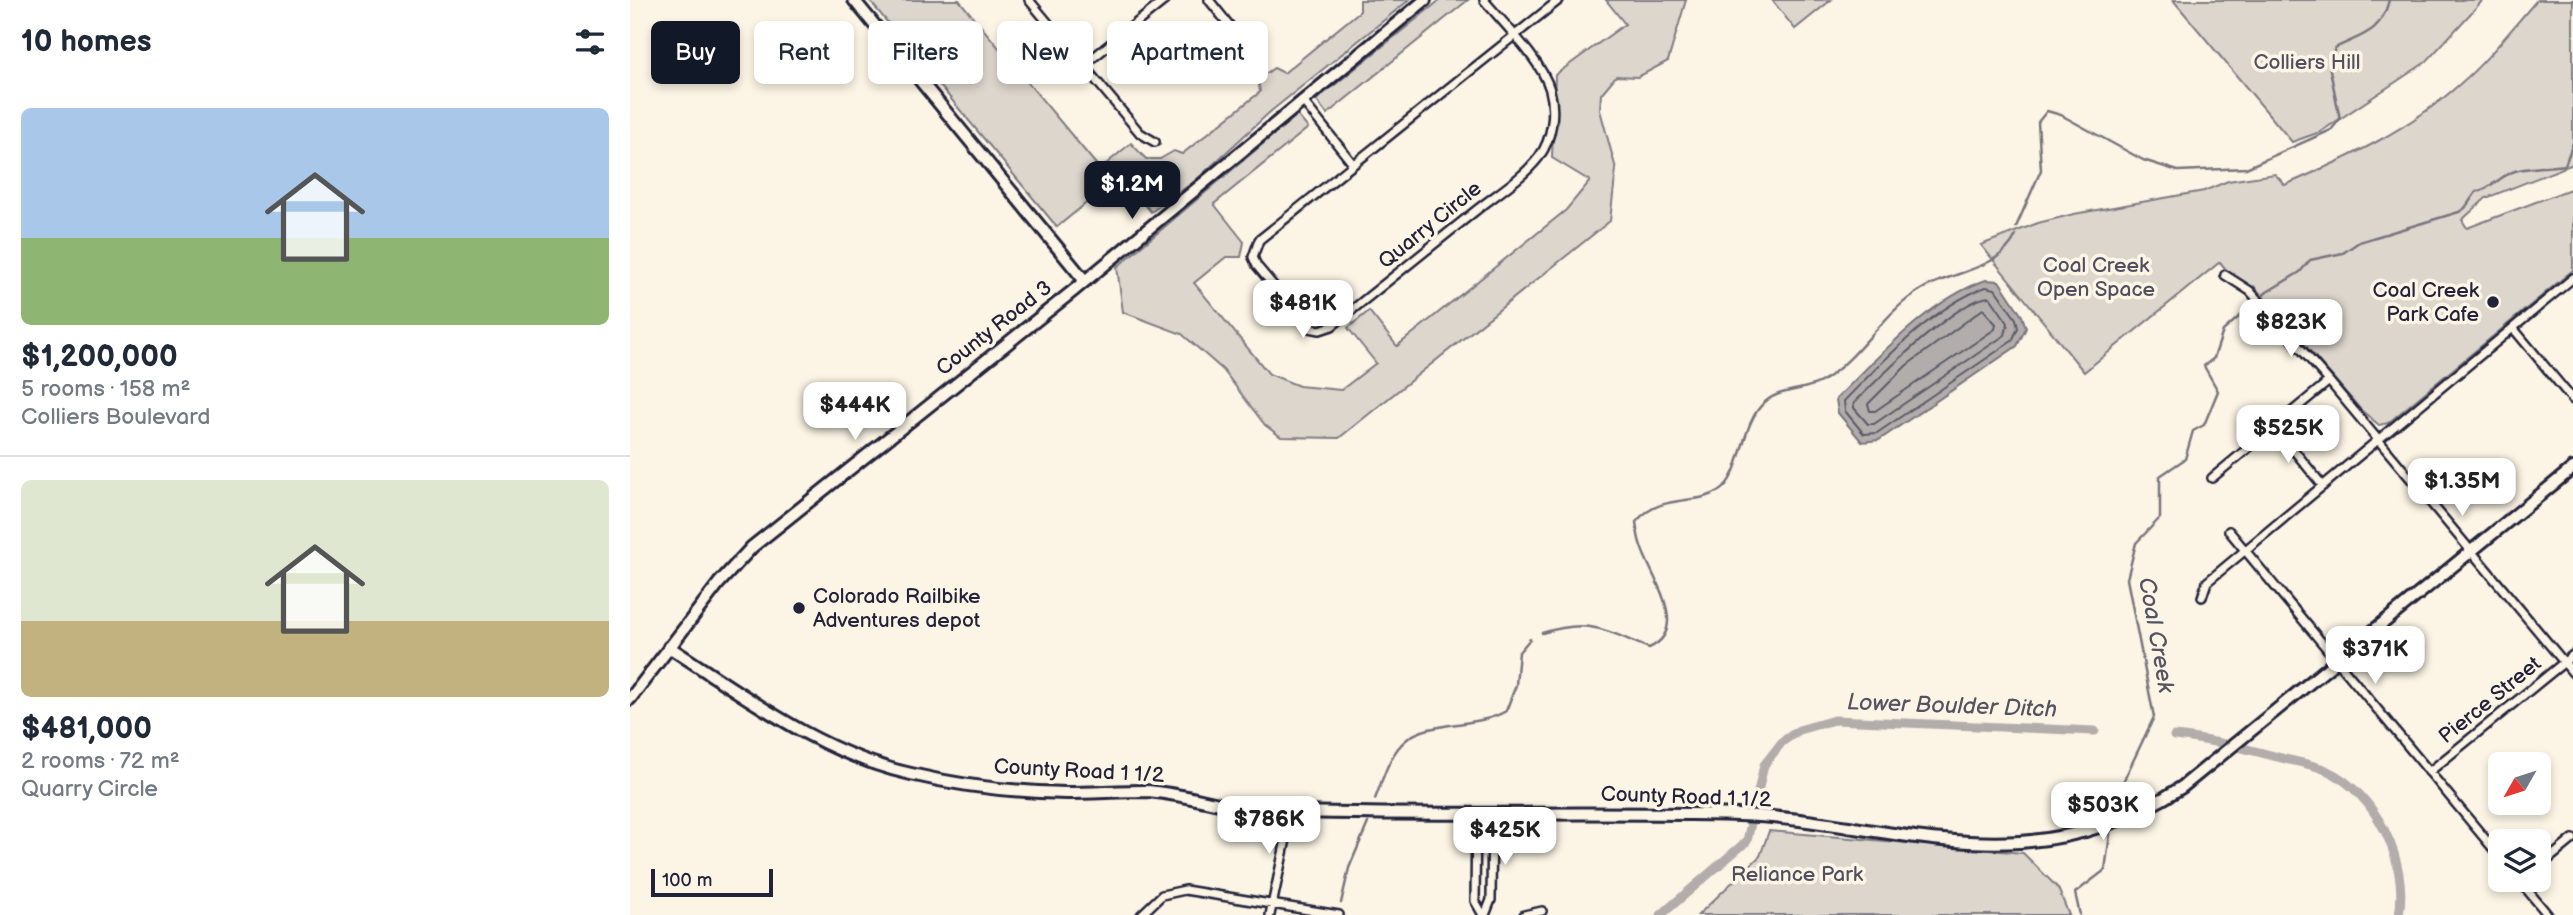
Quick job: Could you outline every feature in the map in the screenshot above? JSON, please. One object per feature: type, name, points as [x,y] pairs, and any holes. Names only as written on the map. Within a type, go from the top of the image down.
[{"type":"street","points":[[855,0],[1085,281]]},
{"type":"street","points":[[1029,0],[1047,21]]},
{"type":"street","points":[[1093,58],[1165,0]]},
{"type":"street","points":[[1209,0],[1226,21]]},
{"type":"street","name":"County Road 3","points":[[630,699],[719,583],[752,547],[1085,281],[1425,0]]},
{"type":"street","name":"Quarry Circle","points":[[1484,0],[1514,36],[1538,66],[1550,88],[1553,117],[1546,145],[1539,157],[1332,326],[1320,330],[1300,321],[1257,267],[1255,248],[1259,240],[1514,36]]},
{"type":"street","points":[[1514,36],[1559,0]]},
{"type":"street","points":[[1093,76],[1140,134],[1155,142]]},
{"type":"street","points":[[1301,100],[1353,164]]},
{"type":"street","points":[[2225,275],[2239,281],[2250,291],[2329,381],[2573,673]]},
{"type":"street","points":[[2202,597],[2207,582],[2573,278]]},
{"type":"street","points":[[2513,328],[2573,400]]},
{"type":"street","points":[[2212,478],[2329,381]]},
{"type":"street","points":[[2274,426],[2323,486]]},
{"type":"street","name":"County Road 1 1/2","points":[[669,647],[794,726],[854,757],[894,770],[1014,791],[1145,792],[1265,811],[1746,815],[1979,842],[2024,842],[2071,835],[2125,818],[2182,787],[2573,468]]},
{"type":"street","points":[[2229,531],[2488,842]]},
{"type":"street","name":"Pierce Street","points":[[2429,772],[2573,655]]},
{"type":"street","points":[[1270,915],[1292,811]]},
{"type":"street","points":[[1476,812],[1475,901],[1484,915]]},
{"type":"street","points":[[1484,915],[1491,900],[1492,812]]},
{"type":"street","points":[[2551,857],[2573,839]]},
{"type":"street","points":[[1141,915],[1162,895],[1185,890],[1339,915]]},
{"type":"street","points":[[2530,892],[2548,915]]},
{"type":"street","points":[[1524,915],[1542,911]]},
{"type":"green space","points":[[869,0],[959,0],[977,21],[886,21]]},
{"type":"green space","points":[[1360,0],[1409,0],[1270,112],[1195,181],[1151,212],[1133,190],[1140,189],[1106,187],[1057,227],[939,84],[983,84],[983,29],[997,46],[997,84],[1029,84],[1100,169],[1131,143],[1146,159],[1160,159],[1174,151],[1182,154],[1260,92],[1259,84],[1268,84],[1268,72],[1274,68],[1284,73],[1360,11]]},
{"type":"green space","points":[[1440,0],[1468,0],[1327,114],[1316,100]]},
{"type":"green space","points":[[1606,0],[1686,0],[1668,61],[1638,77],[1616,76],[1601,94],[1600,110],[1616,169],[1610,221],[1339,438],[1281,437],[1265,425],[1223,370],[1182,334],[1123,312],[1117,267],[1297,115],[1308,128],[1214,204],[1244,242],[1241,257],[1226,257],[1194,283],[1269,374],[1299,386],[1341,390],[1376,363],[1348,328],[1369,311],[1397,346],[1566,210],[1590,181],[1552,158],[1555,75],[1625,24]]},
{"type":"green space","points":[[1772,0],[1831,0],[1795,29]]},
{"type":"green space","name":"Colliers Hill","points":[[2173,0],[2483,0],[2426,62],[2320,132],[2292,142]]},
{"type":"green space","name":"Coal Creek Open Space","points":[[2537,0],[2573,0],[2573,164],[2486,198],[2462,220],[2467,228],[2573,188],[2573,270],[2388,423],[2379,425],[2361,410],[2254,286],[2245,293],[2220,262],[2084,372],[1981,245],[2038,223],[2204,191],[2228,181],[2275,174],[2285,185],[2309,175],[2377,142],[2441,100],[2481,64]]},
{"type":"green space","name":"Reliance Park","points":[[1769,831],[2023,853],[2058,888],[2069,915],[1698,915],[1760,856]]},
{"type":"water","points":[[1986,280],[1999,281],[2022,316],[2026,328],[2017,346],[1879,440],[1862,442],[1838,413],[1836,399],[1925,315],[1944,301]]},
{"type":"waterway","points":[[2016,227],[2041,170],[2038,122],[2047,111],[2061,115],[2143,160],[2178,171],[2246,168],[2331,130],[2340,119],[2329,65],[2335,48],[2376,26],[2386,11],[2389,0]]},
{"type":"waterway","name":"Coal Creek","points":[[2112,817],[2115,799],[2154,717],[2127,579],[2136,543],[2160,518],[2160,476],[2185,459],[2193,431],[2204,425],[2218,391],[2204,366],[2214,358],[2223,331],[2267,292],[2300,272],[2310,260],[2343,253],[2359,242],[2459,212],[2476,192],[2515,171],[2565,165],[2573,143]]},
{"type":"waterway","points":[[1542,633],[1585,626],[1608,631],[1649,648],[1662,639],[1667,628],[1668,614],[1644,556],[1636,522],[1645,513],[1666,503],[1699,498],[1719,491],[1733,474],[1751,423],[1765,402],[1779,394],[1824,380],[1850,359],[1908,298],[1934,283],[1987,263],[2009,247],[2016,235]]},
{"type":"waterway","points":[[1375,799],[1391,760],[1406,740],[1427,729],[1482,720],[1506,711],[1516,685],[1519,652],[1530,639]]},
{"type":"waterway","name":"Lower Boulder Ditch","points":[[1661,915],[1747,841],[1764,765],[1782,742],[1799,730],[1834,720],[2095,731]]},
{"type":"waterway","name":"Lower Boulder Ditch","points":[[2174,736],[2230,745],[2311,765],[2344,781],[2374,812],[2385,831],[2399,873],[2399,915]]},
{"type":"waterway","points":[[1341,903],[1349,868],[1368,823]]},
{"type":"waterway","name":"Coal Creek","points":[[2080,915],[2075,893],[2105,870],[2111,827]]},
{"type":"place","name":"Coal Creek Park Cafe","points":[[2493,302]]},
{"type":"place","name":"Colorado Railbike Adventures depot","points":[[799,608]]}]
